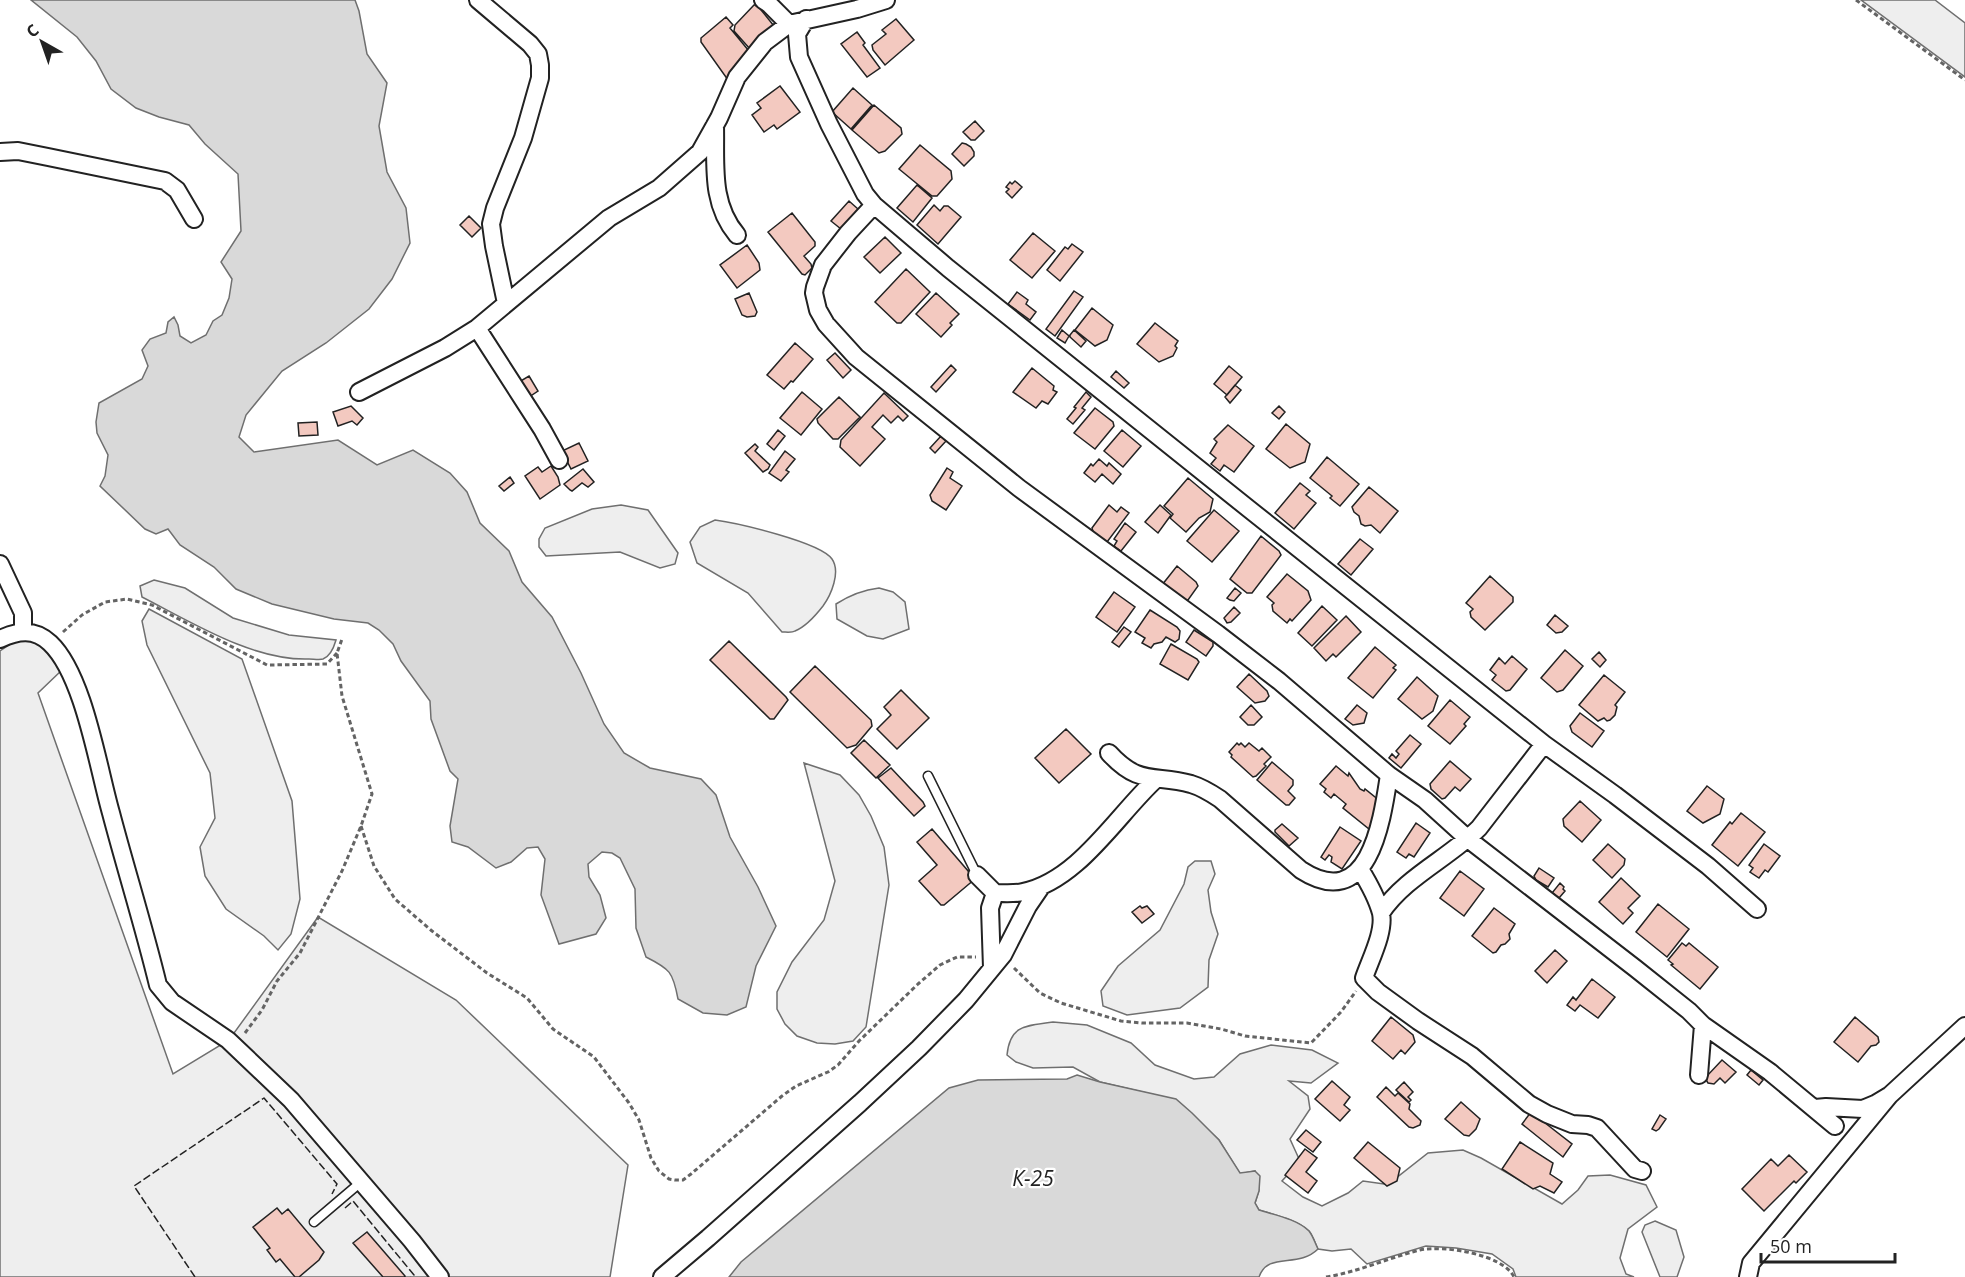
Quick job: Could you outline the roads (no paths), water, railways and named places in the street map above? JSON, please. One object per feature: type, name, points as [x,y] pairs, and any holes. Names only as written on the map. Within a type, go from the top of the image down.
[{"type":"street","points":[[478,0],[530,44],[538,54],[540,65],[540,78],[523,138],[495,208],[491,224],[506,303]]},
{"type":"street","points":[[763,0],[789,24]]},
{"type":"street","points":[[359,392],[445,348],[477,328],[609,218],[659,188],[700,152],[737,77],[765,42],[789,24],[886,0]]},
{"type":"street","points":[[806,19],[797,34],[799,57],[829,124],[865,194],[874,205],[948,268],[1544,744],[1660,828],[1758,909]]},
{"type":"street","points":[[715,125],[716,183],[720,207],[727,224],[737,235]]},
{"type":"street","points":[[0,152],[18,151],[48,156],[165,181],[177,190],[194,219]]},
{"type":"street","points":[[874,205],[823,265],[814,292],[818,310],[826,324],[856,357],[1019,488],[1279,681],[1389,775],[1425,800],[1468,839],[1635,968],[1702,1024],[1770,1072],[1835,1126]]},
{"type":"street","points":[[477,328],[542,429],[559,460]]},
{"type":"street","points":[[0,564],[23,613],[23,632]]},
{"type":"street","points":[[0,639],[14,633],[33,632],[50,643],[68,668],[83,704],[158,985],[171,1002],[235,1046],[291,1100],[440,1277]]},
{"type":"street","points":[[1381,913],[1389,900],[1479,828],[1544,744]]},
{"type":"street","points":[[1109,753],[1122,767],[1142,777],[1190,784],[1220,799],[1310,875],[1331,882],[1343,879],[1360,869],[1370,855],[1379,828],[1389,775]]},
{"type":"street","points":[[977,875],[995,893],[1022,893],[1041,887],[1084,857],[1155,780]]},
{"type":"street","points":[[1360,869],[1381,913],[1380,934],[1364,978],[1378,992],[1418,1021],[1472,1056],[1529,1104],[1572,1124],[1597,1128],[1635,1169],[1642,1171]]},
{"type":"street","points":[[662,1277],[860,1103],[966,1000],[995,960],[1041,887]]},
{"type":"street","points":[[995,893],[990,908],[995,960]]},
{"type":"street","points":[[1699,1075],[1702,1024]]},
{"type":"street","points":[[1748,1277],[1751,1263],[1890,1095],[1965,1026]]},
{"type":"street","points":[[1815,1108],[1863,1108],[1890,1095]]},
{"type":"lane","points":[[928,776],[977,875]]},
{"type":"lane","points":[[314,1221],[361,1182]]},
{"type":"water","points":[[31,0],[355,0],[367,54],[387,83],[379,126],[387,172],[406,208],[410,243],[392,279],[369,309],[326,343],[282,371],[246,415],[239,437],[254,452],[338,440],[377,465],[413,450],[450,473],[467,492],[480,523],[509,551],[522,582],[552,617],[604,724],[624,753],[650,768],[701,779],[716,795],[730,837],[758,887],[776,926],[756,966],[746,1007],[727,1015],[703,1013],[678,999],[669,972],[646,957],[636,928],[635,889],[620,858],[612,853],[602,852],[588,864],[589,877],[600,895],[606,918],[596,934],[559,944],[541,895],[545,859],[538,847],[527,848],[511,862],[496,868],[468,847],[452,842],[450,826],[458,779],[450,771],[431,719],[430,701],[401,661],[393,644],[379,630],[368,623],[334,619],[272,604],[236,589],[214,567],[180,545],[168,529],[156,534],[145,529],[100,486],[105,476],[108,455],[97,433],[99,403],[142,379],[148,366],[142,350],[150,339],[166,333],[168,322],[174,317],[180,336],[191,343],[206,335],[213,321],[222,315],[229,298],[232,279],[221,262],[241,231],[238,174],[205,144],[189,125],[136,108],[111,89],[96,61],[77,37]]},
{"type":"water","name":"К-25","points":[[1077,1075],[1176,1099],[1219,1140],[1240,1173],[1255,1171],[1260,1176],[1255,1203],[1259,1210],[1298,1223],[1310,1233],[1318,1249],[1302,1258],[1269,1264],[1259,1277],[729,1277],[741,1262],[949,1088],[978,1080],[1067,1079]]}]
